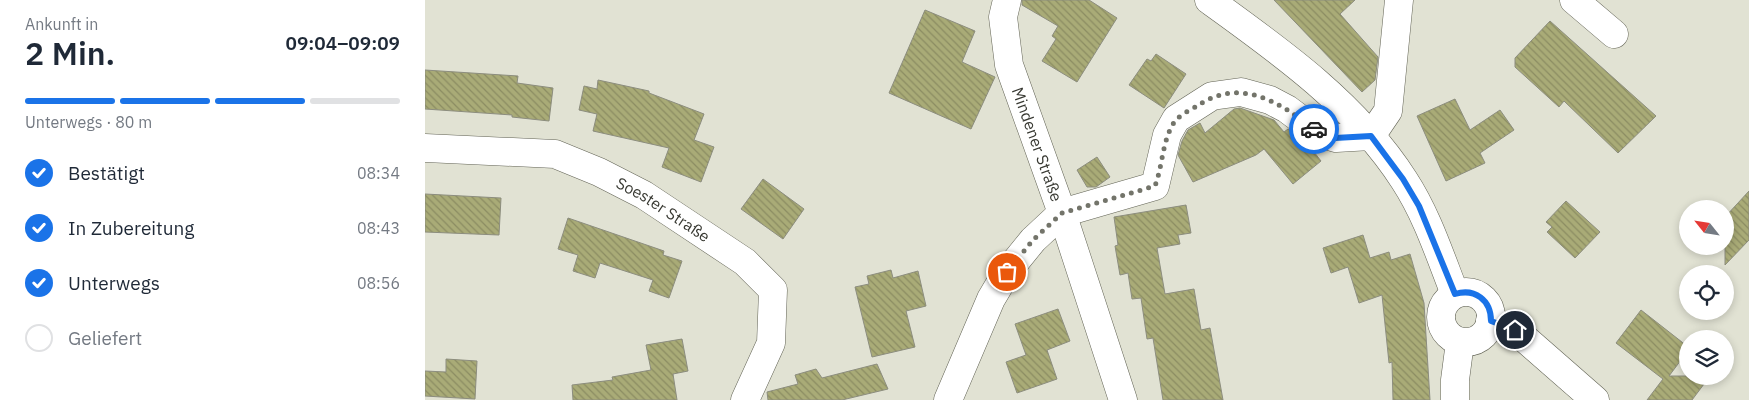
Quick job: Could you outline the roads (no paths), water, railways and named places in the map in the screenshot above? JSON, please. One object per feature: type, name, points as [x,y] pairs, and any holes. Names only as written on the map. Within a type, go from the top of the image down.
[{"type":"street","name":"Mindener Straße","points":[[1007,0],[1003,17],[1009,64],[1062,213],[1123,400]]},
{"type":"street","points":[[1209,0],[1271,44],[1330,94],[1371,136],[1403,179],[1419,206],[1455,294]]},
{"type":"street","points":[[1371,136],[1388,110],[1399,0]]},
{"type":"street","points":[[1574,0],[1614,34]]},
{"type":"street","points":[[948,400],[991,299],[1007,272],[1033,240],[1062,213],[1155,186],[1167,135],[1176,119],[1212,96],[1241,92],[1269,100],[1287,109],[1319,133],[1335,138],[1371,136]]},
{"type":"street","name":"Soester Straße","points":[[425,148],[555,154],[599,172],[644,195],[745,262],[773,290],[771,343],[745,400]]},
{"type":"street","points":[[1470,292],[1483,300],[1491,313],[1491,321],[1480,338],[1473,341],[1460,342],[1447,334],[1441,320],[1444,305],[1455,294],[1470,292]]},
{"type":"street","points":[[1491,321],[1515,330],[1595,400]]},
{"type":"street","points":[[1455,400],[1455,380],[1460,342]]}]
